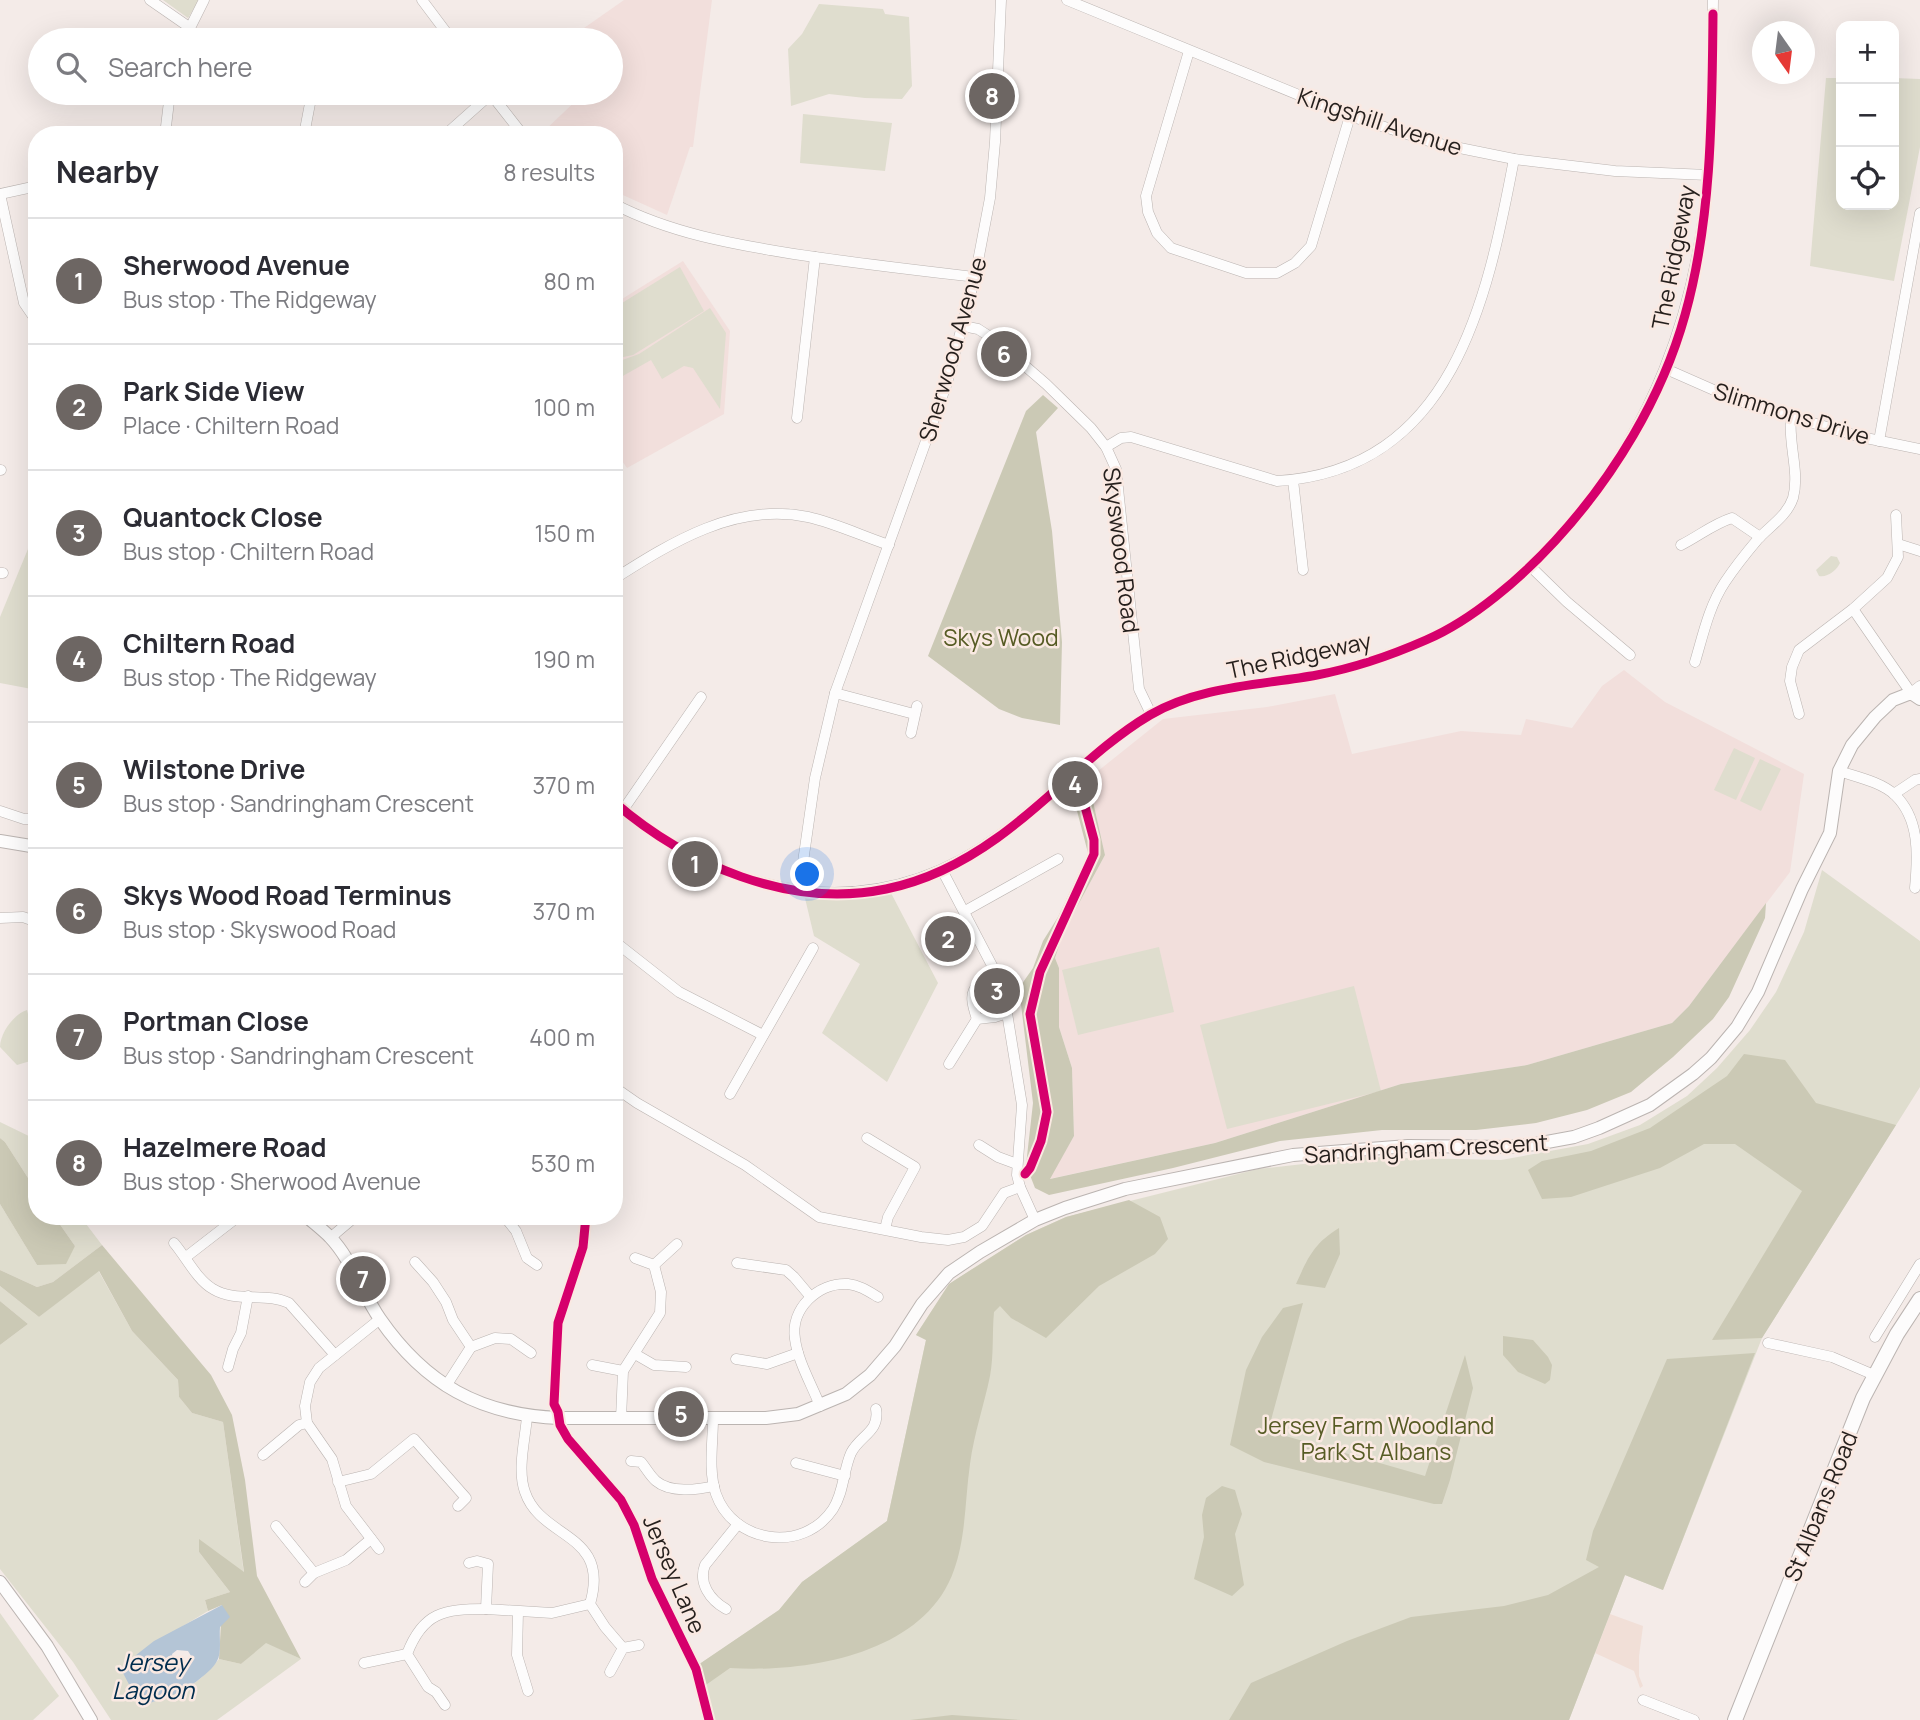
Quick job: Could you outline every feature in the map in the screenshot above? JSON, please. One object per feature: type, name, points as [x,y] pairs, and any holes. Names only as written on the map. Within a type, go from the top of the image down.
[{"type":"main road","name":"St Albans Road","points":[[1735,1720],[1863,1398],[1896,1334],[1920,1299]]},
{"type":"street","points":[[150,0],[189,27],[204,0]]},
{"type":"street","points":[[422,0],[443,28]]},
{"type":"street","name":"Sherwood Avenue","points":[[799,890],[815,778],[835,693],[947,383],[975,277],[990,198],[1002,0]]},
{"type":"street","name":"Kingshill Avenue","points":[[1067,0],[1350,116],[1435,143],[1514,159],[1615,171],[1708,175]]},
{"type":"street","name":"The Ridgeway","points":[[623,810],[693,857],[743,877],[799,890],[838,893],[884,890],[942,870],[996,839],[1042,803],[1106,746],[1151,714],[1172,704],[1203,695],[1315,676],[1354,666],[1430,639],[1483,606],[1531,567],[1610,473],[1666,369],[1685,315],[1700,239],[1712,117],[1713,0]]},
{"type":"street","points":[[1189,51],[1146,196],[1148,212],[1157,233],[1171,248],[1246,273],[1277,273],[1295,262],[1311,246],[1319,225],[1350,116]]},
{"type":"street","points":[[165,126],[168,105]]},
{"type":"street","points":[[306,126],[310,105]]},
{"type":"street","points":[[455,126],[478,105]]},
{"type":"street","points":[[500,105],[516,126]]},
{"type":"street","points":[[1106,447],[1121,438],[1131,437],[1277,481],[1328,471],[1370,456],[1399,437],[1417,419],[1443,385],[1463,344],[1481,296],[1500,228],[1514,159]]},
{"type":"street","points":[[28,188],[0,194],[24,303],[28,309]]},
{"type":"street","points":[[623,208],[665,226],[732,244],[975,277]]},
{"type":"street","points":[[1879,441],[1920,213]]},
{"type":"street","points":[[797,418],[816,257]]},
{"type":"street","name":"Skyswood Road","points":[[963,326],[978,329],[995,340],[1046,384],[1091,428],[1106,447],[1116,469],[1139,689],[1151,714]]},
{"type":"street","name":"Slimmons Drive","points":[[1666,369],[1741,402],[1879,441],[1920,449]]},
{"type":"street","points":[[1695,663],[1708,617],[1724,583],[1760,537],[1781,519],[1792,500],[1795,480],[1791,417]]},
{"type":"street","points":[[1293,480],[1303,570]]},
{"type":"street","points":[[623,573],[664,548],[715,524],[768,513],[808,517],[889,545]]},
{"type":"street","points":[[1799,714],[1790,681],[1799,650],[1853,609],[1887,578],[1898,557],[1896,515]]},
{"type":"street","points":[[1681,545],[1713,524],[1732,518],[1760,537]]},
{"type":"street","points":[[1898,544],[1920,551]]},
{"type":"street","points":[[1531,567],[1567,602],[1630,655]]},
{"type":"street","points":[[1853,609],[1917,693]]},
{"type":"street","points":[[835,693],[916,710],[911,733]]},
{"type":"street","name":"Sandringham Crescent","points":[[316,1225],[330,1238],[380,1319],[405,1352],[446,1386],[485,1406],[527,1417],[713,1419],[798,1414],[846,1394],[870,1375],[895,1346],[931,1291],[949,1273],[1035,1220],[1075,1204],[1125,1189],[1293,1155],[1408,1146],[1508,1147],[1556,1141],[1600,1128],[1650,1105],[1677,1087],[1710,1058],[1737,1027],[1758,992],[1802,889],[1830,833],[1839,771],[1852,745],[1893,700],[1917,693]]},
{"type":"street","points":[[623,810],[689,706],[701,697]]},
{"type":"street","points":[[1839,771],[1894,794],[1911,821],[1916,841],[1918,857],[1914,888]]},
{"type":"street","points":[[1894,794],[1920,779]]},
{"type":"street","points":[[0,811],[28,819]]},
{"type":"street","points":[[0,841],[28,846]]},
{"type":"street","points":[[965,911],[1058,859]]},
{"type":"street","points":[[942,870],[999,977],[1022,1105],[1017,1164],[1020,1186],[1035,1220]]},
{"type":"street","points":[[0,918],[28,919]]},
{"type":"street","points":[[623,948],[679,992],[763,1035]]},
{"type":"street","points":[[730,1094],[813,948]]},
{"type":"street","points":[[977,1018],[970,999],[971,992],[978,985],[999,977]]},
{"type":"street","points":[[977,1018],[1007,1013]]},
{"type":"street","points":[[949,1064],[977,1018]]},
{"type":"street","points":[[623,1093],[745,1165],[819,1216],[948,1240],[964,1237],[982,1226],[1004,1194],[1020,1186]]},
{"type":"street","points":[[867,1138],[915,1167],[888,1217],[885,1229]]},
{"type":"street","points":[[979,1145],[998,1157],[1017,1164]]},
{"type":"street","points":[[186,1257],[227,1225]]},
{"type":"street","points":[[330,1238],[345,1225]]},
{"type":"street","points":[[511,1225],[527,1258],[537,1265]]},
{"type":"street","points":[[174,1243],[204,1282],[214,1290],[226,1294],[280,1299],[289,1303],[335,1355]]},
{"type":"street","points":[[654,1265],[677,1244]]},
{"type":"street","points":[[635,1258],[654,1265]]},
{"type":"street","points":[[415,1262],[433,1282],[471,1347]]},
{"type":"street","points":[[737,1263],[786,1270],[810,1296]]},
{"type":"street","points":[[621,1419],[623,1371],[660,1313],[661,1292],[654,1265]]},
{"type":"street","points":[[1875,1337],[1920,1265]]},
{"type":"street","points":[[820,1406],[798,1353],[794,1337],[796,1318],[810,1296],[830,1285],[849,1284],[864,1288],[878,1297]]},
{"type":"street","points":[[228,1367],[241,1333],[248,1296]]},
{"type":"street","points":[[379,1549],[345,1506],[332,1459],[307,1423],[305,1406],[310,1382],[319,1368],[380,1319]]},
{"type":"street","points":[[446,1386],[471,1347],[495,1338],[511,1339],[531,1353]]},
{"type":"street","points":[[1768,1343],[1832,1357],[1874,1375]]},
{"type":"street","points":[[736,1359],[767,1364],[798,1353]]},
{"type":"street","points":[[635,1354],[654,1365],[686,1367]]},
{"type":"street","points":[[592,1364],[623,1371]]},
{"type":"street","points":[[713,1419],[714,1486],[721,1505],[738,1524],[757,1535],[786,1538],[813,1528],[833,1509],[851,1454],[859,1442],[873,1431],[876,1409]]},
{"type":"street","points":[[527,1417],[522,1472],[524,1491],[541,1517],[578,1542],[588,1555],[593,1580],[590,1604],[623,1648]]},
{"type":"street","points":[[263,1455],[299,1425],[307,1423]]},
{"type":"street","points":[[338,1482],[371,1474],[414,1439],[466,1498],[458,1506]]},
{"type":"street","points":[[631,1461],[641,1462],[657,1483],[670,1488],[699,1489],[714,1486]]},
{"type":"street","points":[[796,1463],[845,1476]]},
{"type":"street","points":[[726,1609],[710,1597],[703,1571],[738,1524]]},
{"type":"street","points":[[276,1526],[314,1573]]},
{"type":"street","points":[[305,1582],[314,1573],[346,1560],[372,1539]]},
{"type":"street","points":[[469,1563],[485,1563],[489,1568],[485,1608]]},
{"type":"street","points":[[0,1582],[47,1646],[92,1720]]},
{"type":"street","points":[[407,1654],[418,1632],[436,1615],[460,1609],[485,1608],[552,1613],[590,1604]]},
{"type":"street","points":[[518,1612],[517,1655],[528,1691]]},
{"type":"street","points":[[623,1648],[639,1645]]},
{"type":"street","points":[[610,1672],[623,1648]]},
{"type":"street","points":[[364,1663],[407,1654]]},
{"type":"street","points":[[407,1654],[428,1687],[436,1692],[445,1705]]},
{"type":"street","points":[[1643,1700],[1694,1720]]},
{"type":"shaded area","points":[[624,0],[712,0],[693,147],[690,147],[667,215],[623,195],[623,126],[549,126],[571,105],[623,105],[623,28],[584,28]]},
{"type":"shaded area","points":[[683,261],[730,331],[724,414],[627,468],[623,462],[623,298]]},
{"type":"shaded area","points":[[1624,670],[1665,702],[1804,774],[1790,872],[1689,1006],[1672,1023],[1527,1065],[1401,1084],[1215,1143],[1049,1179],[1074,1136],[1072,1068],[1059,1027],[1059,968],[1055,958],[1064,931],[1105,855],[1088,779],[1163,719],[1267,707],[1335,694],[1352,754],[1461,731],[1521,735],[1526,719],[1572,728],[1602,686]]},
{"type":"shaded area","points":[[1610,1614],[1643,1626],[1639,1676],[1643,1686],[1640,1688],[1634,1671],[1595,1653]]},
{"type":"green space","points":[[163,0],[199,0],[188,18]]},
{"type":"green space","points":[[819,4],[883,9],[885,14],[909,17],[912,86],[902,99],[829,94],[791,106],[788,49],[802,34]]},
{"type":"green space","points":[[1826,78],[1836,78],[1836,210],[1899,210],[1899,78],[1920,79],[1920,147],[1894,281],[1810,266]]},
{"type":"green space","points":[[803,114],[892,123],[885,171],[800,163]]},
{"type":"green space","points":[[680,267],[704,311],[633,355],[623,357],[623,302]]},
{"type":"green space","points":[[710,308],[726,333],[720,409],[693,368],[684,366],[662,379],[651,360],[623,376],[623,360],[639,354]]},
{"type":"green space","name":"Skys Wood","points":[[1043,395],[1058,408],[1036,432],[1052,531],[1062,642],[1060,725],[1022,718],[999,709],[928,656],[1026,411]]},
{"type":"green space","points":[[28,549],[28,688],[0,683],[0,617]]},
{"type":"green space","points":[[1831,556],[1837,557],[1839,566],[1828,575],[1819,576],[1816,570]]},
{"type":"green space","points":[[1734,748],[1755,758],[1736,800],[1714,790]]},
{"type":"green space","points":[[1760,759],[1781,769],[1761,811],[1740,801]]},
{"type":"green space","points":[[1088,779],[1105,855],[1064,931],[1055,958],[1059,968],[1059,1027],[1072,1068],[1074,1136],[1050,1179],[1215,1143],[1401,1084],[1527,1065],[1672,1023],[1689,1006],[1766,903],[1765,918],[1729,997],[1713,1019],[1631,1092],[1587,1110],[1536,1123],[1476,1130],[1382,1130],[1280,1141],[1049,1195],[1035,1188],[1026,1165],[1033,1103],[1019,988],[1033,968],[1043,941],[1058,917],[1088,853],[1071,788]]},
{"type":"green space","name":"Jersey Farm Woodland Park St Albans","points":[[1822,870],[1920,941],[1920,1087],[1762,1338],[1663,1590],[1625,1575],[1569,1720],[711,1720],[698,1665],[779,1610],[802,1582],[887,1521],[926,1340],[916,1335],[949,1284],[1026,1235],[1066,1217],[1258,1169],[1366,1157],[1501,1160],[1588,1144],[1640,1125],[1687,1096],[1717,1068],[1750,1030],[1776,992],[1804,932]]},
{"type":"green space","points":[[891,893],[938,983],[887,1082],[822,1033],[860,964],[814,936],[804,894]]},
{"type":"green space","points":[[1159,947],[1174,1012],[1078,1035],[1062,970]]},
{"type":"green space","points":[[1354,986],[1381,1091],[1227,1129],[1200,1025]]},
{"type":"green space","points":[[27,1010],[28,1014],[28,1062],[17,1065],[0,1047],[5,1030]]},
{"type":"green space","points":[[1744,1054],[1785,1060],[1816,1103],[1896,1125],[1762,1338],[1712,1340],[1802,1191],[1735,1144],[1704,1144],[1660,1168],[1571,1197],[1542,1199],[1528,1170],[1542,1161],[1591,1151],[1650,1128],[1727,1076]]},
{"type":"green space","points":[[0,1122],[28,1136],[28,1178],[5,1142],[0,1138]]},
{"type":"green space","points":[[0,1138],[28,1178],[28,1225],[60,1225],[75,1246],[66,1264],[37,1265],[0,1204]]},
{"type":"green space","points":[[1129,1200],[1160,1217],[1168,1239],[1155,1254],[1099,1286],[1046,1338],[1011,1318],[1000,1306],[994,1312],[991,1368],[972,1453],[961,1544],[954,1570],[939,1599],[918,1621],[891,1639],[860,1652],[793,1667],[730,1668],[703,1687],[698,1665],[779,1610],[802,1582],[887,1521],[926,1340],[916,1335],[949,1284],[1026,1235],[1066,1217]]},
{"type":"green space","points":[[0,1204],[37,1265],[75,1246],[60,1225],[87,1225],[102,1245],[53,1282],[37,1287],[0,1270]]},
{"type":"green space","points":[[1339,1228],[1340,1254],[1325,1288],[1296,1284],[1312,1252]]},
{"type":"green space","points":[[102,1245],[211,1375],[232,1415],[245,1480],[257,1576],[301,1659],[266,1643],[241,1664],[219,1659],[222,1605],[208,1611],[205,1600],[230,1592],[199,1552],[199,1539],[244,1572],[223,1422],[192,1413],[179,1397],[178,1380],[132,1331],[99,1271],[39,1317],[0,1286],[0,1270],[37,1287],[53,1282]]},
{"type":"green space","points":[[98,1270],[132,1331],[178,1380],[179,1397],[192,1413],[223,1422],[244,1574],[199,1540],[199,1552],[230,1592],[205,1600],[208,1611],[183,1626],[150,1703],[188,1687],[219,1659],[241,1664],[266,1642],[301,1659],[217,1720],[111,1720],[73,1662],[0,1569],[0,1345],[28,1324],[0,1301],[0,1286],[39,1317]]},
{"type":"green space","points":[[0,1301],[28,1324],[0,1345]]},
{"type":"green space","points":[[1303,1303],[1268,1431],[1425,1476],[1465,1355],[1473,1388],[1442,1504],[1264,1462],[1230,1445],[1246,1370],[1262,1337],[1283,1308]]},
{"type":"green space","points":[[1503,1336],[1533,1340],[1552,1365],[1550,1380],[1545,1384],[1518,1372],[1503,1355]]},
{"type":"green space","points":[[1755,1353],[1663,1590],[1625,1575],[1569,1720],[1229,1720],[1251,1683],[1347,1641],[1411,1617],[1504,1606],[1548,1595],[1599,1567],[1586,1560],[1593,1531],[1667,1359]]},
{"type":"green space","points":[[1222,1486],[1235,1490],[1242,1514],[1235,1534],[1244,1585],[1232,1596],[1194,1579],[1204,1537],[1202,1515],[1206,1498]]},
{"type":"green space","points":[[0,1613],[59,1696],[33,1720],[0,1720]]},
{"type":"green space","points":[[952,1715],[1021,1720],[910,1720]]},
{"type":"water","name":"Jersey Lagoon","points":[[222,1605],[230,1617],[220,1627],[219,1658],[209,1671],[182,1696],[175,1694],[150,1703],[133,1692],[123,1673],[131,1659],[154,1641]],"holes":[[[177,1650],[188,1651],[193,1659],[183,1669],[174,1663],[172,1654]]]},
{"type":"cycle path","points":[[623,809],[674,845],[741,877],[813,893],[849,894],[886,889],[930,875],[985,846],[1017,823],[1110,743],[1169,705],[1210,692],[1317,675],[1359,665],[1426,640],[1479,609],[1542,555],[1597,491],[1633,436],[1675,346],[1694,279],[1701,241],[1709,166],[1713,14]]},
{"type":"cycle path","points":[[1025,1174],[1041,1141],[1047,1112],[1030,1014],[1040,972],[1094,854],[1094,840],[1076,773]]},
{"type":"cycle path","name":"Jersey Lane","points":[[585,1225],[583,1247],[558,1323],[554,1404],[560,1425],[568,1439],[621,1500],[634,1525],[652,1579],[696,1669],[709,1720]]},
{"type":"place","name":"Hazelmere Road","points":[[992,96]]},
{"type":"place","name":"Skys Wood Road Terminus","points":[[1004,354]]},
{"type":"place","name":"Chiltern Road","points":[[1075,784]]},
{"type":"place","name":"Sherwood Avenue","points":[[695,864]]},
{"type":"place","name":"Park Side View","points":[[948,939]]},
{"type":"place","name":"Quantock Close","points":[[997,991]]},
{"type":"place","name":"Portman Close","points":[[363,1279]]},
{"type":"place","name":"Wilstone Drive","points":[[681,1414]]}]
